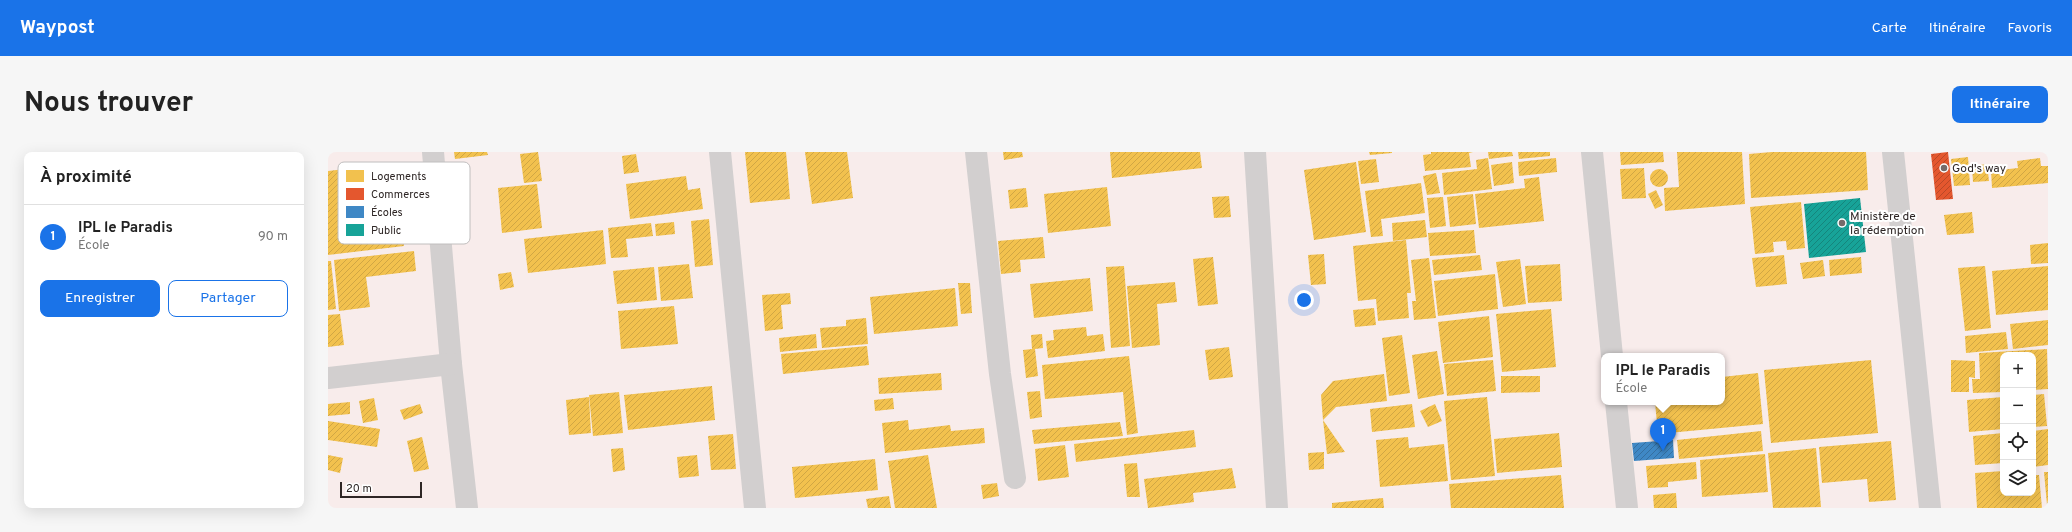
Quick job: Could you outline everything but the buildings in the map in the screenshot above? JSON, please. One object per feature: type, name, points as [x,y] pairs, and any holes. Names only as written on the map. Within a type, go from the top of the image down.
[{"type":"street","points":[[433,152],[434,162]]},
{"type":"street","points":[[720,152],[755,508]]},
{"type":"street","points":[[976,152],[1000,374],[1015,478]]},
{"type":"street","points":[[1255,152],[1277,508]]},
{"type":"street","points":[[1592,152],[1612,353]]},
{"type":"street","points":[[1893,152],[1930,508]]},
{"type":"street","points":[[441,244],[451,364],[467,508]]},
{"type":"street","points":[[328,378],[451,364]]},
{"type":"street","points":[[1616,405],[1627,508]]},
{"type":"place","name":"God's way","points":[[1944,168]]},
{"type":"place","name":"Ministère de la rédemption","points":[[1842,223]]},
{"type":"place","name":"IPL le Paradis","points":[[1663,451]]}]
